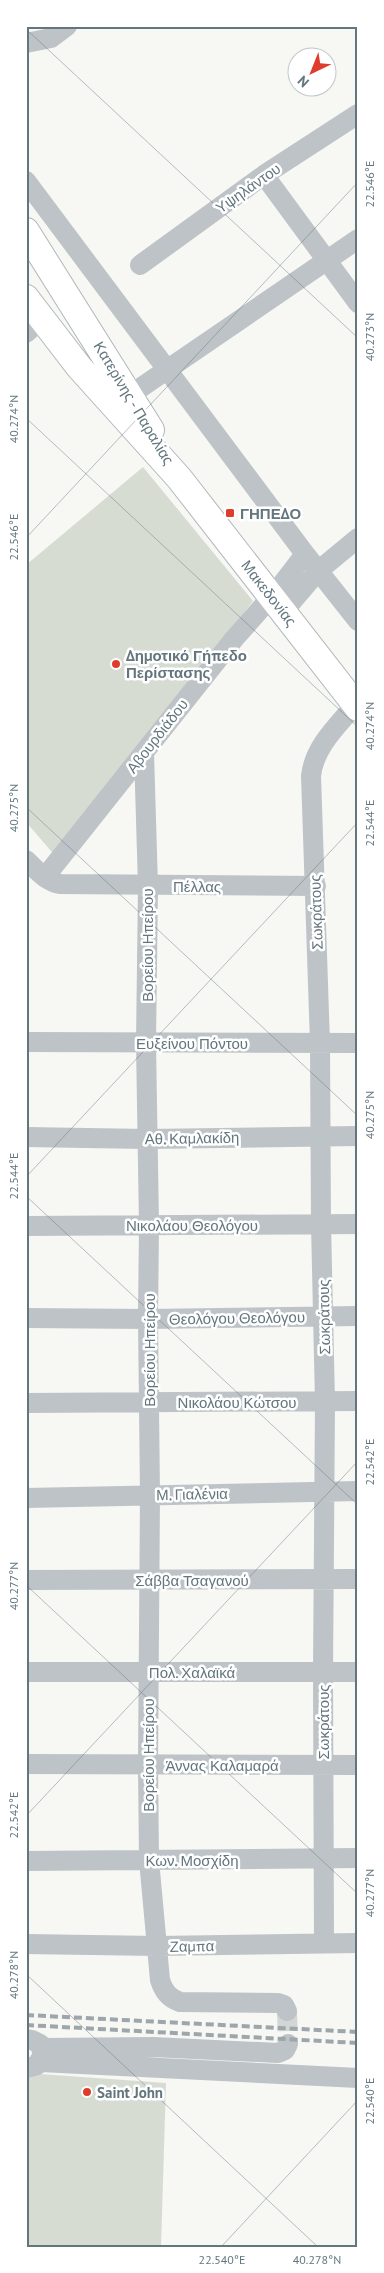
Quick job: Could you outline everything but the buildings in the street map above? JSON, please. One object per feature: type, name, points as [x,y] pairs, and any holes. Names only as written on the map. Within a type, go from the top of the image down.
[{"type":"main road","name":"Κατερίνης - Παραλίας","points":[[26,232],[130,395],[179,478]]},
{"type":"main road","name":"Κατερίνης - Παραλίας","points":[[26,298],[34,326],[79,367],[179,478]]},
{"type":"main road","name":"Μακεδονίας","points":[[179,478],[356,707]]},
{"type":"street","points":[[26,43],[51,38],[67,26]]},
{"type":"street","name":"Υψηλάντου","points":[[140,265],[264,175],[358,114]]},
{"type":"street","points":[[264,175],[358,303]]},
{"type":"street","points":[[26,180],[305,554],[358,621]]},
{"type":"street","points":[[130,395],[358,239]]},
{"type":"street","points":[[277,604],[358,538]]},
{"type":"street","points":[[277,604],[305,554]]},
{"type":"street","name":"Αβουρδιάδου","points":[[44,878],[234,639],[277,604]]},
{"type":"street","name":"Σωκράτους","points":[[324,1943],[322,1765],[325,1402],[321,1224],[320,1043],[312,764],[327,738],[356,707]]},
{"type":"street","name":"Βορείου Ηπείρου","points":[[144,753],[148,886],[146,1043],[150,1225],[148,1319],[150,1495],[148,1765],[150,1860],[157,1946],[162,1987],[172,1999],[180,2002],[278,2003],[284,2005],[287,2012]]},
{"type":"street","points":[[26,860],[44,878]]},
{"type":"street","name":"Πέλλας","points":[[44,878],[60,884],[316,886]]},
{"type":"street","name":"Ευξείνου Πόντου","points":[[26,1042],[358,1043]]},
{"type":"street","name":"Αθ. Καμλακίδη","points":[[26,1137],[147,1139],[358,1136]]},
{"type":"street","name":"Νικολάου Θεολόγου","points":[[26,1226],[358,1224]]},
{"type":"street","name":"Θεολόγου Θεολόγου","points":[[26,1318],[148,1319],[358,1316]]},
{"type":"street","name":"Νικολάου Κώτσου","points":[[26,1403],[358,1401]]},
{"type":"street","name":"Μ. Γιαλένια","points":[[26,1498],[358,1491]]},
{"type":"street","name":"Σάββα Τσαγανού","points":[[26,1580],[358,1579]]},
{"type":"street","name":"Πολ. Χαλαϊκά","points":[[26,1672],[358,1672]]},
{"type":"street","name":"Άννας Καλαμαρά","points":[[26,1764],[358,1765]]},
{"type":"street","name":"Κων. Μοσχίδη","points":[[26,1861],[358,1858]]},
{"type":"street","name":"Ζαμπα","points":[[26,1944],[157,1946],[358,1943]]},
{"type":"street","points":[[34,2054],[153,2047],[278,2054],[285,2050],[288,2044]]},
{"type":"street","points":[[34,2054],[358,2078]]},
{"type":"shaded area","name":"Δημοτικό Γήπεδο Περίστασης","points":[[143,467],[253,601],[57,858],[26,822],[26,565]]},
{"type":"shaded area","points":[[26,2073],[166,2083],[161,2247],[26,2247]]},
{"type":"tunnel","points":[[287,2011],[288,2044]]},
{"type":"railway","points":[[26,2015],[358,2032]]},
{"type":"railway","points":[[26,2025],[358,2043]]},
{"type":"place","name":"ΓΗΠΕΔΟ","points":[[230,513]]},
{"type":"place","name":"Δημοτικό Γήπεδο Περίστασης","points":[[116,664]]},
{"type":"place","name":"Saint John","points":[[87,2092]]}]
